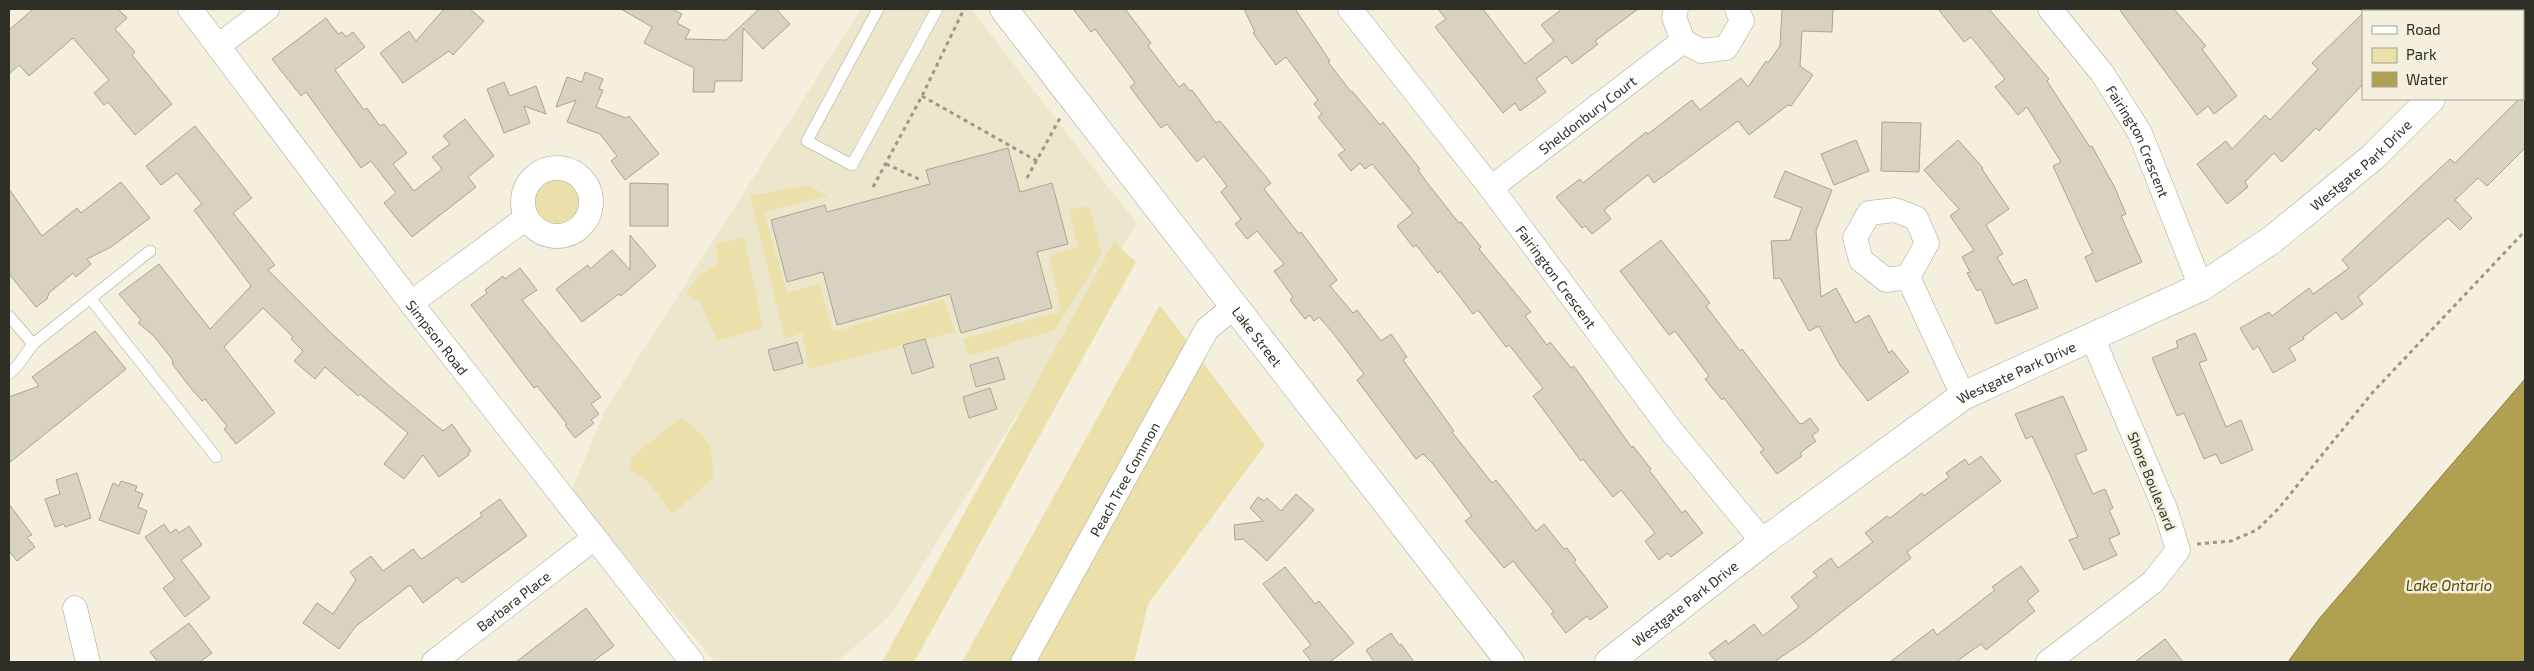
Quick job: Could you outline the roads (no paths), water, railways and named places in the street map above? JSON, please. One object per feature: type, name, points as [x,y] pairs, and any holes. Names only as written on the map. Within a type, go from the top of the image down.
[{"type":"street","name":"Simpson Road","points":[[190,9],[593,539],[692,662]]},
{"type":"street","points":[[218,46],[267,9]]},
{"type":"street","name":"Lake Street","points":[[1004,9],[1510,662]]},
{"type":"street","name":"Fairington Crescent","points":[[1350,9],[1491,188],[1670,429],[1763,542]]},
{"type":"street","points":[[1676,9],[1674,16],[1683,41],[1701,52],[1726,48],[1742,21],[1737,9]]},
{"type":"street","name":"Fairington Crescent","points":[[2050,9],[2102,73],[2140,133],[2201,287]]},
{"type":"street","name":"Sheldonbury Court","points":[[1491,188],[1683,41]]},
{"type":"street","name":"Westgate Park Drive","points":[[1609,662],[1763,542],[1963,396],[2201,287],[2273,239],[2366,163],[2430,100]]},
{"type":"street","points":[[412,303],[526,218]]},
{"type":"street","points":[[1908,277],[1963,396]]},
{"type":"street","name":"Peach Tree Common","points":[[1023,662],[1207,329],[1235,306]]},
{"type":"street","name":"Shore Boulevard","points":[[2048,662],[2153,582],[2178,550],[2166,511],[2092,337]]},
{"type":"street","name":"Barbara Place","points":[[434,662],[593,539]]},
{"type":"street","points":[[75,608],[88,662]]},
{"type":"lane","points":[[878,9],[807,141],[852,165],[937,9]]},
{"type":"lane","points":[[9,374],[18,366],[33,344],[150,251]]},
{"type":"lane","points":[[90,298],[216,457]]},
{"type":"lane","points":[[9,316],[33,344]]},
{"type":"water","name":"Lake Ontario","points":[[2525,379],[2525,662],[2288,662],[2319,619]]}]
